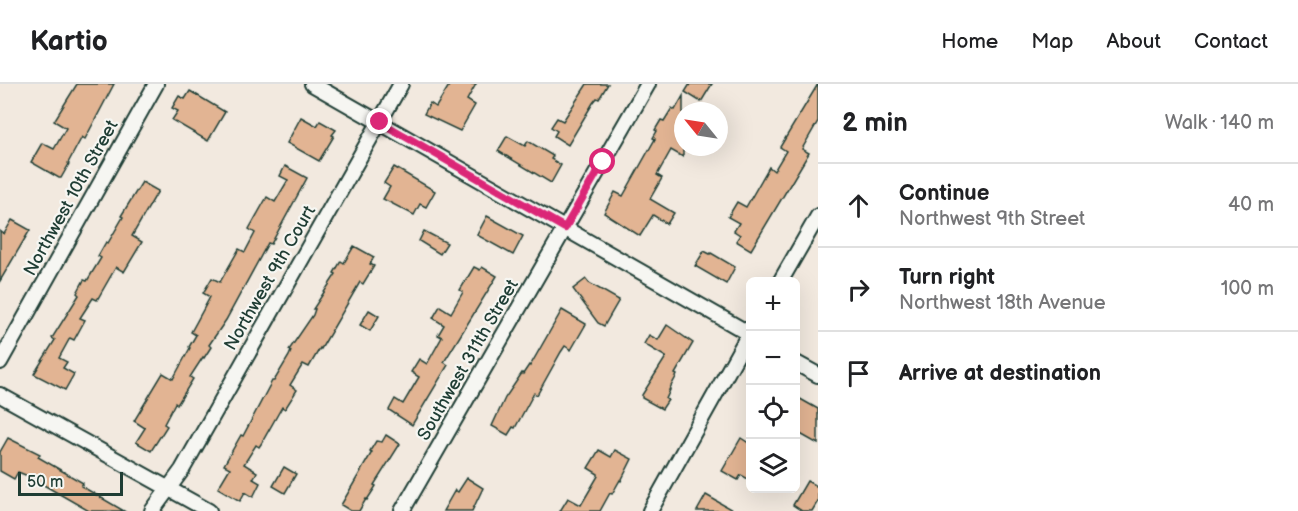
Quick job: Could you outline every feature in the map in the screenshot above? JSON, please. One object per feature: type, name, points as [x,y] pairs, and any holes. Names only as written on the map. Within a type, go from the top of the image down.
[{"type":"street","name":"Northwest 10th Street","points":[[0,362],[156,84]]},
{"type":"street","points":[[312,84],[746,332]]},
{"type":"street","name":"Northwest 9th Court","points":[[152,511],[182,470],[400,84]]},
{"type":"street","name":"Southwest 311th Street","points":[[402,511],[648,84]]},
{"type":"street","points":[[783,277],[818,216]]},
{"type":"street","points":[[650,511],[746,341]]},
{"type":"street","points":[[800,366],[818,375]]},
{"type":"street","points":[[0,394],[209,511]]},
{"type":"building","points":[[77,84],[114,84],[85,139],[82,137],[69,164],[59,178],[31,162],[42,143],[54,149],[66,128],[54,121]]},
{"type":"building","points":[[450,84],[476,84],[467,100],[475,105],[460,131],[424,114],[430,103],[436,107]]},
{"type":"building","points":[[587,84],[608,84],[599,99],[597,98],[593,103],[568,145],[554,136],[557,131],[551,127],[557,118],[563,121]]},
{"type":"building","points":[[690,84],[712,84],[701,102],[685,92]]},
{"type":"building","points":[[818,84],[818,121],[802,149],[809,153],[751,250],[736,241],[740,235],[734,231],[739,223],[728,217],[737,202],[746,207],[769,167],[774,171],[786,151],[780,147]]},
{"type":"building","points":[[190,91],[225,112],[208,141],[172,120],[178,111],[172,108],[179,96],[185,99]]},
{"type":"building","points":[[672,108],[674,109],[674,152],[671,150],[657,175],[662,178],[650,199],[674,213],[667,224],[653,215],[640,236],[604,213],[615,192],[623,196],[655,139],[653,138],[657,131],[655,130]]},
{"type":"building","points":[[301,117],[317,126],[320,121],[336,130],[319,161],[287,143]]},
{"type":"building","points":[[507,136],[525,146],[528,141],[553,156],[551,159],[561,165],[551,183],[498,151]]},
{"type":"building","points":[[285,166],[307,178],[271,244],[268,243],[226,320],[209,345],[211,347],[190,377],[193,379],[177,405],[175,403],[164,424],[167,426],[151,451],[136,442],[145,428],[134,421],[163,373],[173,379],[196,335],[191,332],[210,297],[203,293],[212,278],[220,282],[239,249],[245,252],[255,233],[249,229],[267,197],[275,202],[288,180],[280,176]]},
{"type":"building","points":[[394,167],[435,191],[426,207],[420,204],[414,215],[383,199],[390,187],[384,183]]},
{"type":"building","points":[[142,182],[158,191],[132,236],[142,242],[124,272],[116,267],[97,300],[93,298],[80,318],[85,320],[74,340],[70,338],[59,358],[67,362],[63,368],[74,374],[65,390],[34,374],[55,340],[52,338],[79,295],[77,293],[84,280],[87,281],[101,258],[98,256],[106,242],[108,243]]},
{"type":"building","points":[[487,216],[523,236],[513,255],[477,235]]},
{"type":"building","points":[[12,220],[30,230],[0,281],[0,231],[4,234]]},
{"type":"building","points":[[424,231],[447,243],[440,254],[419,241]]},
{"type":"building","points":[[354,246],[374,257],[370,264],[374,266],[363,284],[360,282],[309,367],[303,364],[290,385],[297,390],[285,409],[282,407],[259,447],[256,445],[244,464],[257,472],[253,479],[260,483],[253,497],[245,492],[240,501],[218,488],[230,468],[224,465],[289,356],[291,351],[289,350],[313,315],[315,309],[313,309],[336,274],[334,273],[341,261],[344,263]]},
{"type":"building","points":[[704,251],[735,267],[726,284],[695,266]]},
{"type":"building","points":[[474,267],[480,270],[482,267],[497,276],[444,362],[448,365],[412,425],[389,410],[395,399],[403,404],[419,377],[411,372],[419,359],[427,364],[442,337],[438,335],[444,325],[433,318],[440,306],[451,313],[463,292],[460,290]]},
{"type":"building","points":[[586,279],[619,300],[604,326],[598,323],[573,289]]},
{"type":"building","points":[[369,310],[379,316],[370,331],[360,325]]},
{"type":"building","points":[[562,310],[586,324],[571,350],[565,346],[537,395],[534,393],[515,428],[513,427],[508,435],[492,426],[505,398],[522,373],[530,366]]},
{"type":"building","points":[[667,325],[693,343],[675,374],[677,375],[666,399],[668,400],[662,409],[642,398],[642,395],[666,357],[644,344],[649,335],[658,340]]},
{"type":"building","points":[[800,399],[818,409],[818,444],[800,434]]},
{"type":"building","points":[[386,435],[400,444],[359,511],[351,511],[341,505],[376,441],[382,442]]},
{"type":"building","points":[[8,438],[40,454],[38,457],[83,483],[81,486],[124,511],[89,511],[28,476],[18,472],[14,479],[0,471],[0,452]]},
{"type":"building","points":[[741,438],[746,441],[746,478],[741,475],[738,480],[722,471]]},
{"type":"building","points":[[599,450],[611,457],[615,450],[632,459],[621,481],[612,494],[610,493],[600,511],[560,511],[568,498],[581,505],[598,476],[588,468]]},
{"type":"building","points":[[284,467],[296,474],[285,493],[273,486]]},
{"type":"building","points":[[467,478],[483,488],[472,511],[443,511],[455,490],[458,492]]},
{"type":"building","points":[[807,481],[818,487],[818,501],[812,511],[802,511],[793,505]]},
{"type":"building","points":[[706,495],[734,511],[697,511]]},
{"type":"route","points":[[380,122],[565,228],[603,162]]}]
